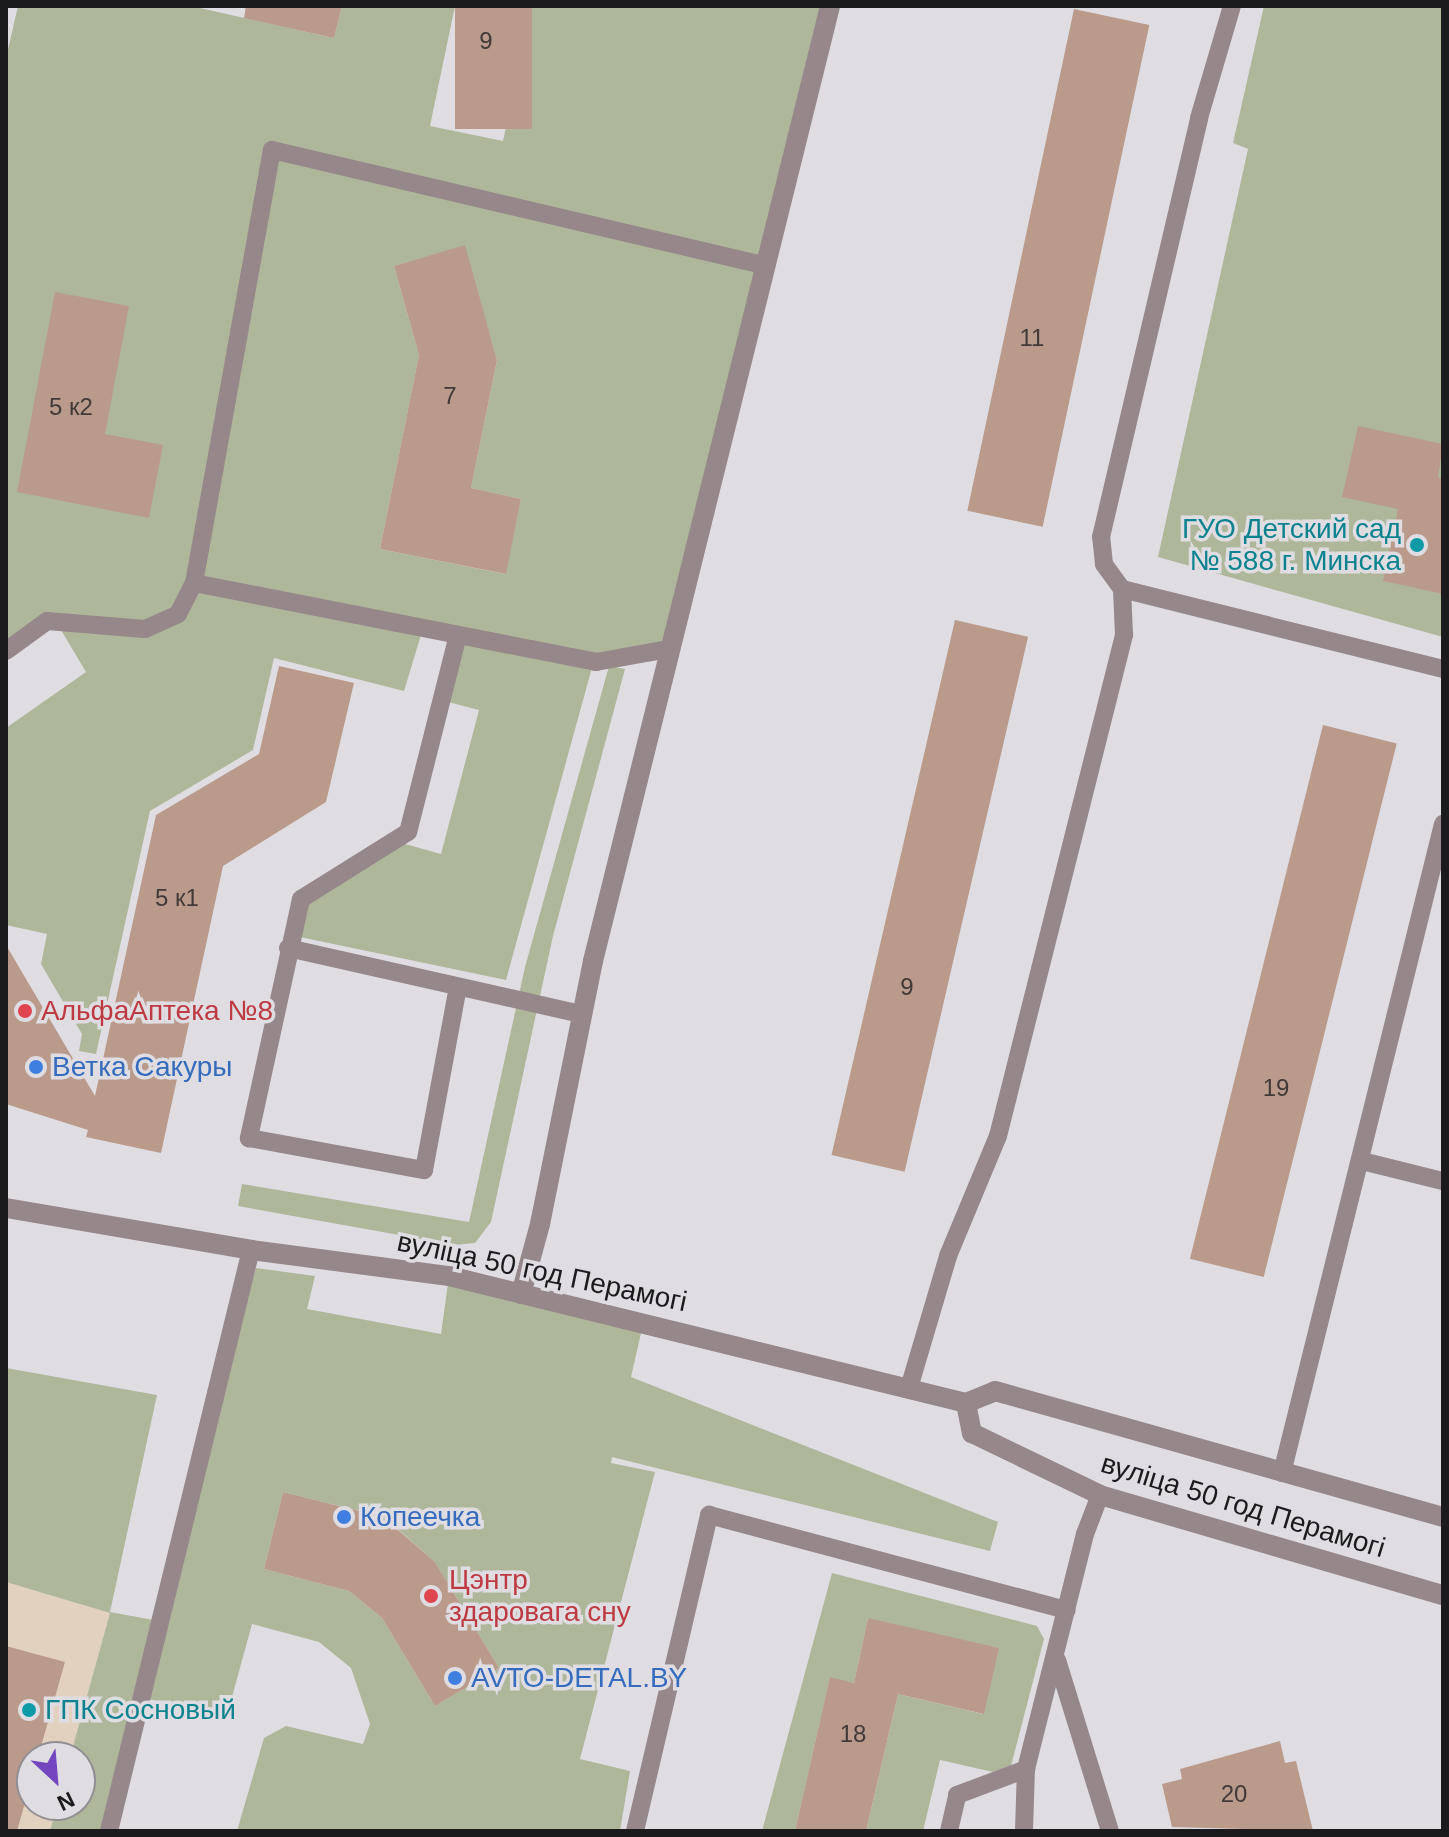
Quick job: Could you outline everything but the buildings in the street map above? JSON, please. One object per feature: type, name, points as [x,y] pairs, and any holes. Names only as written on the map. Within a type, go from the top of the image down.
[{"type":"street","points":[[521,1294],[540,1224],[580,1014],[763,265],[830,6]]},
{"type":"street","name":"вуліца 50 год Перамогі","points":[[6,1208],[251,1250],[449,1276],[966,1403],[995,1391],[1091,1414],[1282,1473],[1443,1517]]},
{"type":"street","name":"вуліца 50 год Перамогі","points":[[966,1403],[972,1433],[1100,1495],[1443,1595]]},
{"type":"lane","points":[[909,1388],[948,1256],[998,1136],[1124,635],[1122,589],[1104,564],[1101,537],[1199,118],[1232,6]]},
{"type":"lane","points":[[6,651],[47,621],[145,629],[178,614],[194,583],[272,150],[763,265]]},
{"type":"lane","points":[[194,583],[596,662],[668,649]]},
{"type":"lane","points":[[1122,589],[1443,669]]},
{"type":"lane","points":[[458,635],[408,832],[301,899],[249,1138],[424,1170],[458,987]]},
{"type":"lane","points":[[1282,1473],[1362,1161],[1443,824]]},
{"type":"lane","points":[[288,948],[580,1014]]},
{"type":"lane","points":[[1362,1161],[1443,1181]]},
{"type":"lane","points":[[109,1831],[251,1250]]},
{"type":"lane","points":[[1024,1831],[1026,1769],[1100,1495]]},
{"type":"lane","points":[[635,1831],[709,1515],[1067,1610]]},
{"type":"lane","points":[[1057,1660],[1110,1831]]},
{"type":"lane","points":[[949,1831],[957,1795],[1026,1769]]},
{"type":"shaded area","points":[[6,1582],[110,1613],[74,1741],[16,1741],[16,1821],[53,1821],[50,1831],[6,1831]]},
{"type":"green space","points":[[18,6],[191,6],[334,38],[342,6],[455,6],[430,126],[503,141],[532,6],[830,6],[668,649],[596,662],[194,583],[178,614],[145,629],[47,621],[6,644],[6,58]],"holes":[[[464,246],[497,360],[471,488],[521,499],[505,574],[380,549],[419,355],[394,266]]]},
{"type":"green space","points":[[1264,6],[1443,6],[1443,637],[1158,557],[1248,149],[1233,143]]},
{"type":"green space","points":[[198,591],[421,635],[404,691],[274,658],[253,750],[150,811],[96,1054],[79,1051],[82,1034],[41,964],[47,934],[6,925],[6,728],[86,672],[61,630],[147,636]]},
{"type":"green space","points":[[460,637],[593,664],[506,980],[295,936],[303,900],[398,842],[441,854],[479,710],[444,701]]},
{"type":"green space","points":[[609,666],[625,669],[553,936],[491,1222],[475,1243],[455,1245],[238,1206],[242,1184],[469,1222],[525,967]]},
{"type":"green space","points":[[256,1268],[315,1276],[307,1309],[441,1334],[449,1276],[644,1320],[631,1377],[998,1522],[990,1551],[612,1457],[611,1463],[655,1472],[580,1759],[630,1771],[620,1831],[237,1831],[264,1738],[286,1726],[363,1744],[370,1724],[351,1668],[319,1642],[252,1624],[226,1719],[141,1697],[110,1829],[118,1831],[50,1831],[53,1821],[96,1821],[96,1741],[74,1741],[110,1613],[6,1582],[6,1368],[157,1395],[110,1612],[159,1621]],"holes":[[[283,1492],[384,1517],[435,1562],[499,1668],[435,1706],[382,1618],[349,1591],[264,1569]]]},
{"type":"green space","points":[[832,1573],[1037,1626],[1044,1639],[1011,1766],[993,1772],[940,1760],[923,1831],[866,1831],[898,1694],[983,1714],[868,1618],[854,1683],[830,1678],[795,1831],[762,1831]]},
{"type":"place","name":"ГУО Детский сад № 588 г. Минска","points":[[1417,545]]},
{"type":"place","name":"АльфаАптека №8","points":[[25,1011]]},
{"type":"place","name":"Ветка Сакуры","points":[[36,1067]]},
{"type":"place","name":"Копеечка","points":[[344,1517]]},
{"type":"place","name":"Цэнтр здаровага сну","points":[[431,1596]]},
{"type":"place","name":"AVTO-DETAL.BY","points":[[455,1678]]},
{"type":"place","name":"ГПК Сосновый","points":[[29,1710]]}]
